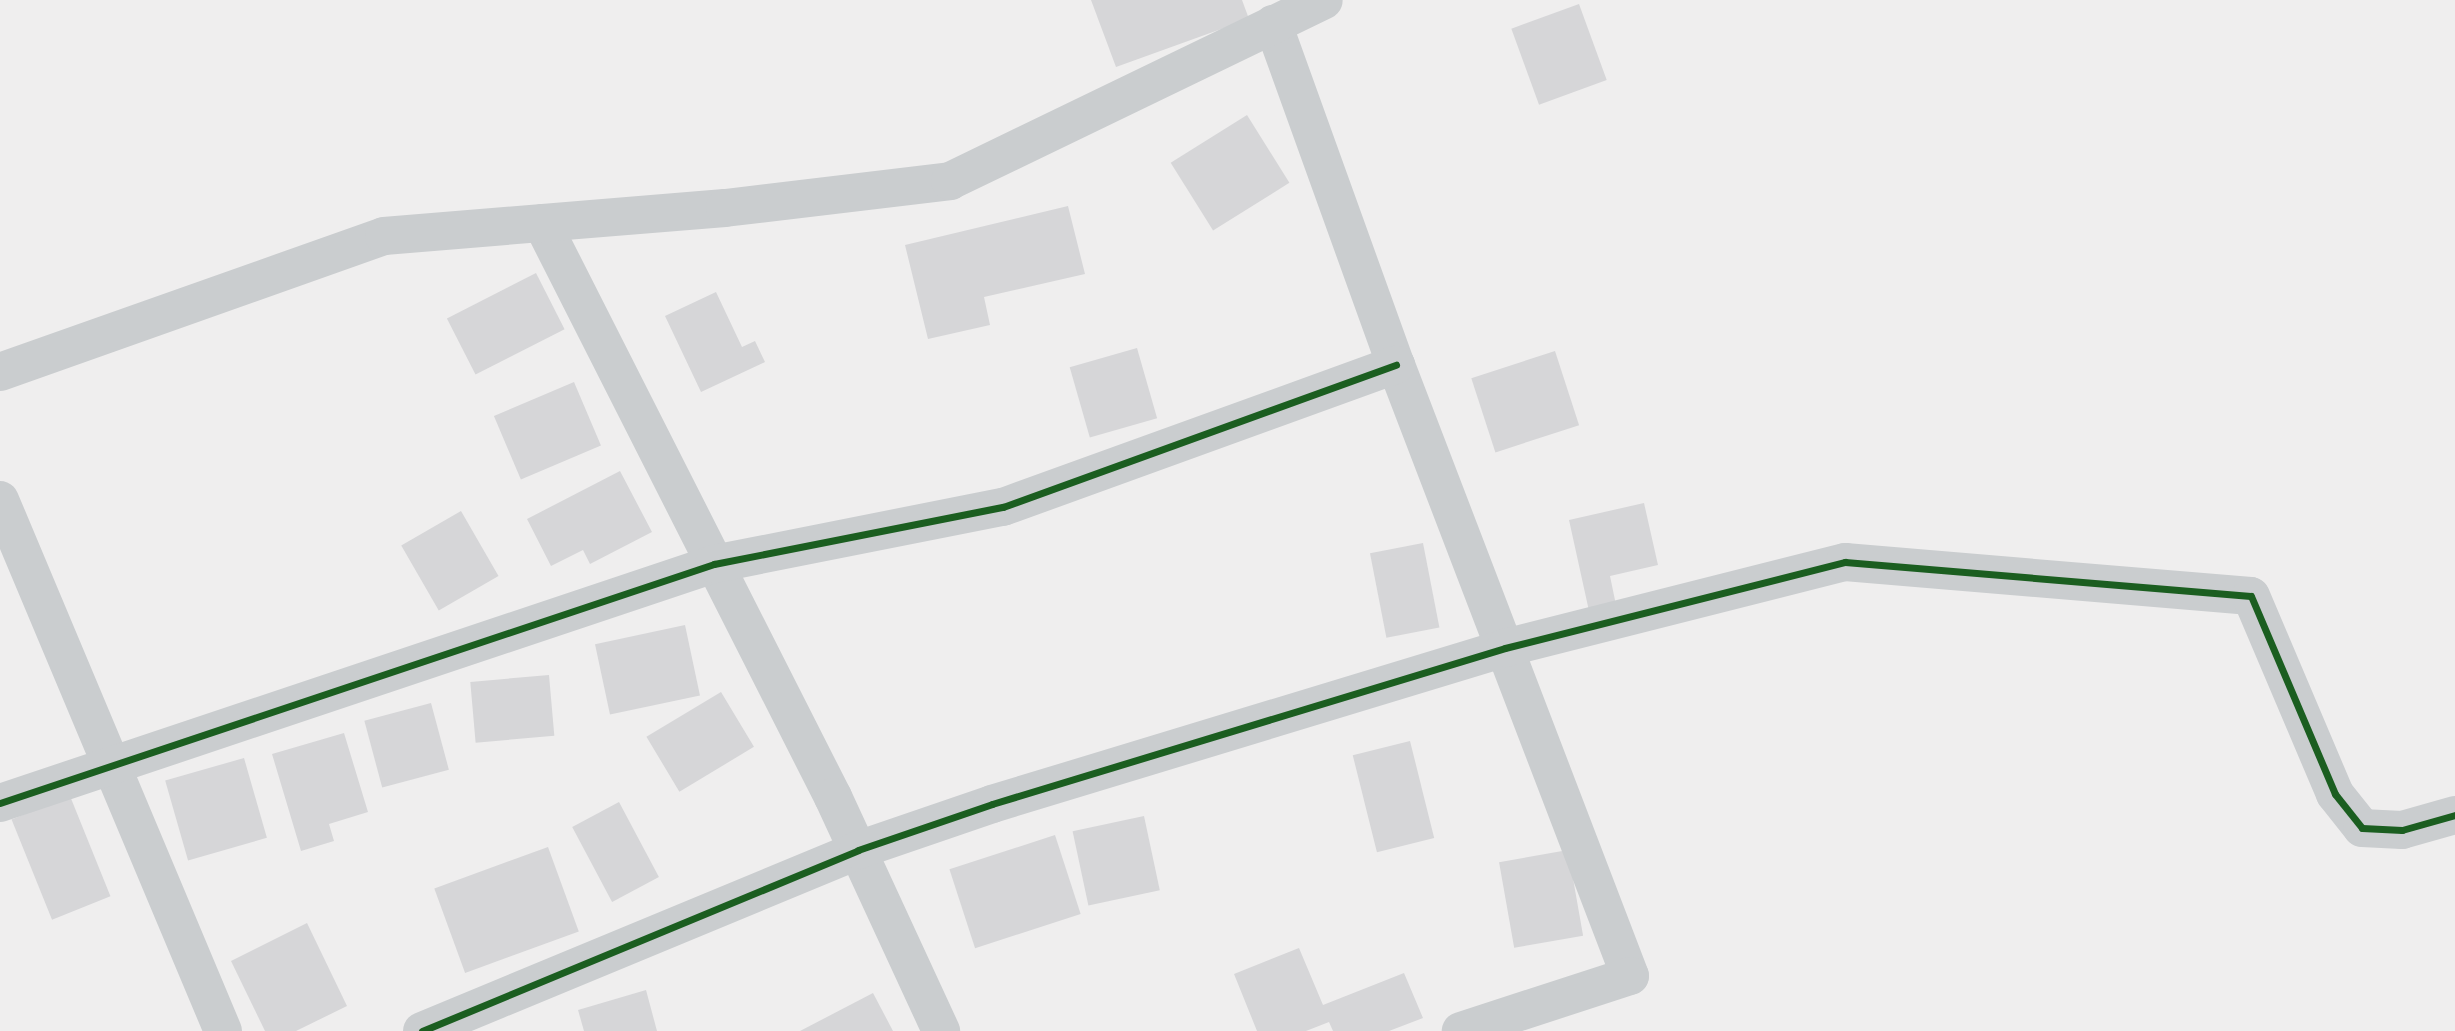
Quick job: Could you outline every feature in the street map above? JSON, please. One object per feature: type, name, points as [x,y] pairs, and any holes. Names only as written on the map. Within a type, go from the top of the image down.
[{"type":"street","points":[[0,372],[384,236],[724,208],[950,181],[1324,0]]},
{"type":"street","points":[[1273,24],[1396,365],[1630,976],[1461,1031]]},
{"type":"street","points":[[542,223],[858,850],[940,1031]]},
{"type":"street","points":[[0,803],[715,564],[1003,507],[1396,365]]},
{"type":"street","points":[[0,500],[223,1031]]},
{"type":"street","points":[[422,1031],[858,850],[992,804],[1505,648],[1845,562],[2251,596],[2335,794],[2362,828],[2402,830],[2455,815]]},
{"type":"building","points":[[1091,0],[1242,0],[1249,19],[1116,67]]},
{"type":"building","points":[[1579,4],[1607,80],[1539,105],[1511,29]]},
{"type":"building","points":[[1247,115],[1289,183],[1213,231],[1171,163]]},
{"type":"building","points":[[1068,206],[1085,274],[984,297],[990,325],[928,339],[905,245]]},
{"type":"building","points":[[536,273],[565,329],[476,375],[447,318]]},
{"type":"building","points":[[716,292],[742,347],[755,341],[765,362],[701,392],[665,316]]},
{"type":"building","points":[[1137,348],[1157,418],[1090,437],[1070,367]]},
{"type":"building","points":[[1555,351],[1579,425],[1495,452],[1471,378]]},
{"type":"building","points":[[574,382],[601,446],[521,480],[494,416]]},
{"type":"building","points":[[620,471],[652,532],[590,564],[583,550],[551,566],[527,519]]},
{"type":"building","points":[[1644,503],[1658,565],[1610,576],[1616,605],[1589,611],[1569,520]]},
{"type":"building","points":[[461,511],[499,576],[439,610],[401,546]]},
{"type":"building","points":[[1423,543],[1439,627],[1386,638],[1370,553]]},
{"type":"building","points":[[685,625],[700,695],[610,715],[595,644]]},
{"type":"building","points":[[549,675],[554,736],[476,743],[470,682]]},
{"type":"building","points":[[721,692],[754,747],[679,792],[646,737]]},
{"type":"building","points":[[431,703],[449,770],[382,788],[364,721]]},
{"type":"building","points":[[344,733],[368,812],[329,824],[334,841],[301,851],[272,754]]},
{"type":"building","points":[[1410,741],[1434,838],[1377,852],[1353,755]]},
{"type":"building","points":[[244,758],[267,838],[188,860],[165,781]]},
{"type":"building","points":[[70,796],[110,896],[52,920],[12,820]]},
{"type":"building","points":[[619,802],[659,877],[612,902],[572,827]]},
{"type":"building","points":[[1144,816],[1160,890],[1088,906],[1073,831]]},
{"type":"building","points":[[1055,835],[1081,914],[975,948],[949,869]]},
{"type":"building","points":[[548,847],[579,932],[465,973],[434,888]]},
{"type":"building","points":[[1568,850],[1583,936],[1514,948],[1499,862]]},
{"type":"building","points":[[307,923],[347,1006],[296,1031],[265,1031],[231,961]]},
{"type":"building","points":[[1299,948],[1323,1005],[1404,973],[1423,1018],[1389,1031],[1333,1031],[1329,1022],[1306,1031],[1257,1031],[1234,974]]},
{"type":"building","points":[[646,990],[657,1031],[584,1031],[578,1010]]},
{"type":"building","points":[[873,993],[893,1031],[800,1031]]},
{"type":"cycle path","points":[[0,803],[714,564],[1003,507],[1396,365]]},
{"type":"cycle path","points":[[422,1031],[858,850],[992,804],[1505,648],[1845,562],[2251,596],[2335,794],[2362,828],[2402,830],[2455,815]]}]
